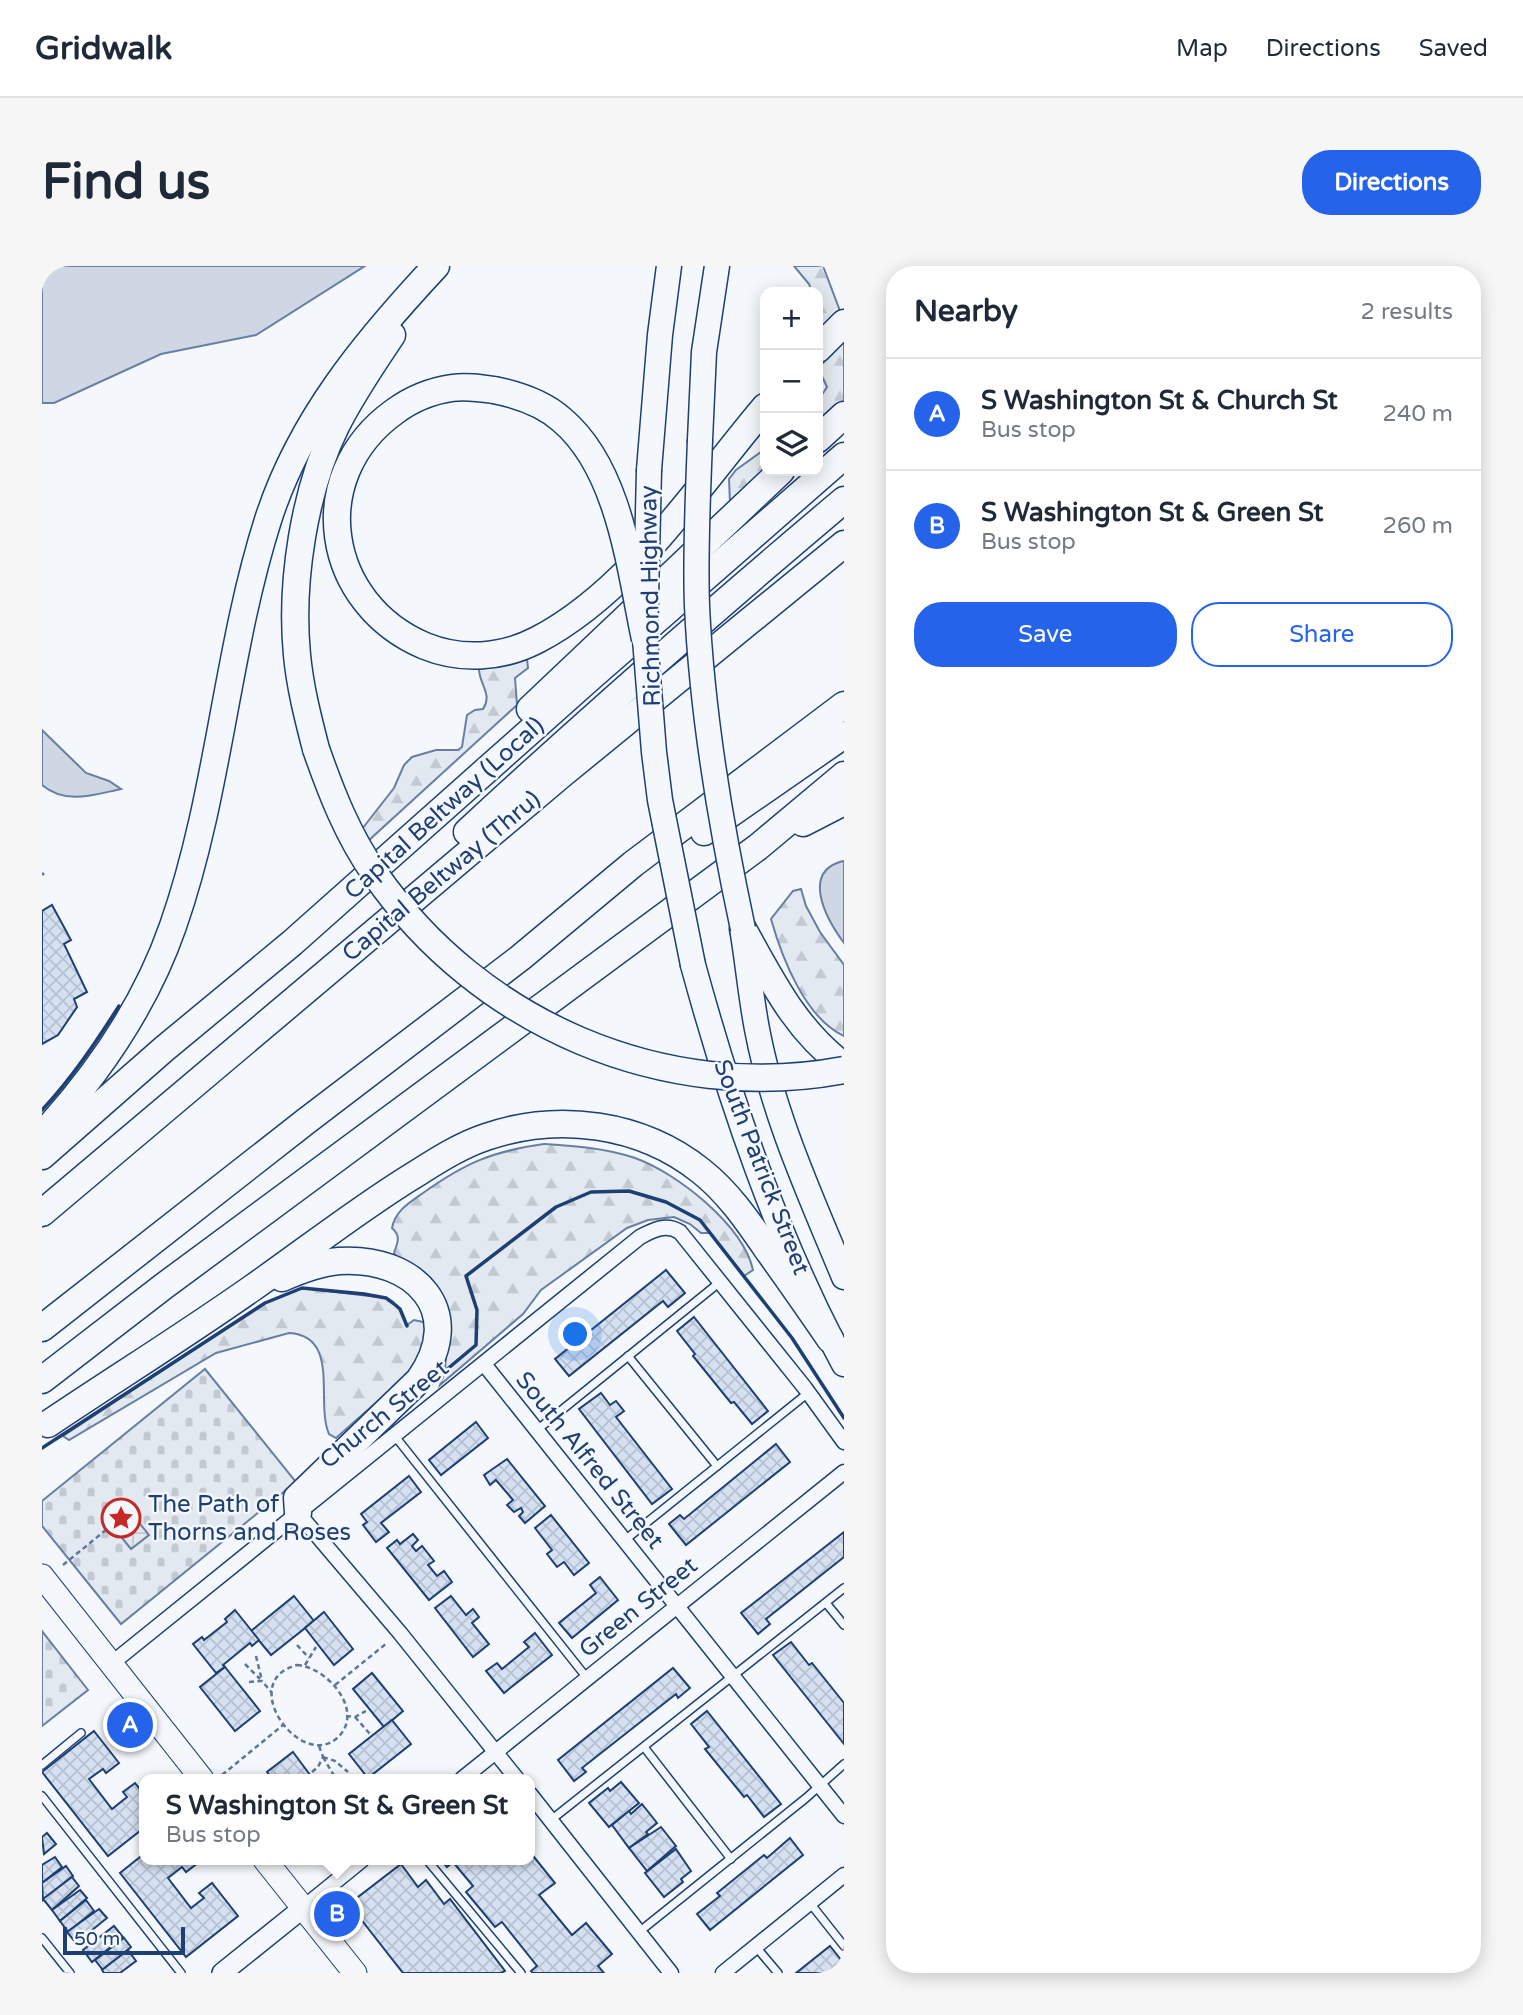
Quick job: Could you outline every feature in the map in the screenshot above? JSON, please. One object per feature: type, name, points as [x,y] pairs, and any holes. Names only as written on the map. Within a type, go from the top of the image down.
[{"type":"highway","points":[[42,1135],[82,1088],[124,1027],[157,965],[186,889],[249,593],[269,518],[292,462],[325,401],[354,358],[436,266]]},
{"type":"highway","points":[[443,266],[392,334],[341,417],[322,462],[303,534],[296,605],[297,654],[316,749],[341,813],[373,872],[427,938],[499,998],[544,1024],[601,1048],[662,1069],[741,1079],[814,1076],[844,1068]]},
{"type":"highway","name":"Richmond Highway","points":[[669,266],[660,335],[649,470],[645,639],[660,800],[693,965]]},
{"type":"highway","name":"Richmond Highway","points":[[717,266],[705,352],[701,415],[697,605],[702,680],[722,832],[743,929]]},
{"type":"highway","points":[[823,344],[844,323]]},
{"type":"highway","points":[[645,639],[635,590],[632,577],[629,567],[629,565],[624,540],[606,483],[578,437],[562,420],[542,406],[520,396],[494,390],[451,388],[428,394],[403,405],[380,422],[351,462],[340,494],[337,513],[338,540],[352,583],[364,601],[380,619],[421,644],[440,652],[462,656],[487,656],[537,640],[578,614],[601,595],[617,580],[625,571],[629,567],[634,562],[651,545],[689,502],[760,413]]},
{"type":"highway","points":[[823,434],[844,415]]},
{"type":"highway","name":"Capital Beltway (Local)","points":[[42,1156],[164,1049],[292,943],[844,456]]},
{"type":"highway","points":[[434,817],[464,773],[776,476]]},
{"type":"highway","points":[[149,1121],[605,706],[844,500]]},
{"type":"highway","name":"Capital Beltway (Thru)","points":[[42,1213],[561,775],[844,544]]},
{"type":"highway","points":[[42,1328],[520,958],[633,864],[844,705]]},
{"type":"highway","points":[[520,958],[844,735]]},
{"type":"highway","points":[[42,1380],[758,847],[844,775]]},
{"type":"highway","points":[[758,847],[844,802]]},
{"type":"highway","points":[[743,929],[777,990],[808,1035],[844,1068]]},
{"type":"highway","name":"South Patrick Street","points":[[743,929],[757,1031],[775,1097],[800,1169],[844,1277]]},
{"type":"highway","name":"South Patrick Street","points":[[693,965],[732,1097],[764,1185],[830,1339],[844,1364]]},
{"type":"highway","points":[[47,1424],[242,1296],[391,1189],[450,1153],[484,1137],[531,1126],[583,1124],[611,1128],[662,1147],[700,1170],[718,1185],[748,1222],[830,1339]]},
{"type":"highway","points":[[242,1296],[305,1268],[338,1261],[364,1262],[402,1273],[426,1294],[436,1310],[439,1328],[437,1348],[430,1364],[406,1394],[297,1498],[298,1513]]},
{"type":"main road","points":[[42,1576],[198,1774]]},
{"type":"main road","points":[[269,1865],[355,1973]]},
{"type":"street","name":"Church Street","points":[[111,1664],[640,1237],[655,1230],[673,1228],[680,1232],[720,1282]]},
{"type":"street","points":[[720,1282],[809,1393],[844,1442]]},
{"type":"street","name":"South Alfred Street","points":[[484,1364],[844,1816]]},
{"type":"street","name":"Green Street","points":[[468,1774],[844,1472]]},
{"type":"street","points":[[298,1513],[400,1633],[513,1774]]},
{"type":"street","points":[[535,1800],[671,1973]]},
{"type":"street","points":[[222,1973],[356,1865]]},
{"type":"street","points":[[723,1973],[844,1875]]},
{"type":"lane","points":[[537,1430],[720,1282]]},
{"type":"lane","points":[[628,1356],[717,1466]]},
{"type":"lane","points":[[625,1540],[809,1393]]},
{"type":"lane","points":[[394,1435],[587,1679]]},
{"type":"lane","points":[[551,1821],[844,1588]]},
{"type":"lane","points":[[826,1602],[844,1625]]},
{"type":"lane","points":[[42,1765],[81,1733]]},
{"type":"lane","points":[[644,1747],[731,1859]]},
{"type":"lane","points":[[639,1933],[844,1764]]},
{"type":"lane","points":[[42,1796],[181,1973]]},
{"type":"lane","points":[[431,1865],[521,1973]]},
{"type":"lane","points":[[810,1903],[844,1946]]},
{"type":"lane","points":[[42,1938],[70,1973]]},
{"type":"lane","points":[[755,1947],[778,1973]]},
{"type":"path","points":[[63,1565],[112,1525]]},
{"type":"path","points":[[335,1685],[400,1633]]},
{"type":"path","points":[[297,1645],[309,1658]]},
{"type":"path","points":[[305,1665],[316,1647]]},
{"type":"path","points":[[256,1656],[262,1681]]},
{"type":"path","points":[[245,1664],[272,1693]]},
{"type":"path","points":[[305,1665],[323,1674],[341,1695],[346,1716],[344,1729],[338,1738],[329,1743],[319,1745],[302,1740],[283,1725],[272,1701],[275,1679],[281,1672],[291,1666],[305,1665]]},
{"type":"path","points":[[249,1682],[262,1681]]},
{"type":"path","points":[[346,1716],[355,1717],[366,1711]]},
{"type":"path","points":[[355,1717],[370,1734]]},
{"type":"path","points":[[222,1774],[283,1725]]},
{"type":"path","points":[[319,1745],[334,1774]]},
{"type":"path","points":[[323,1757],[335,1761],[348,1772]]},
{"type":"path","points":[[312,1772],[323,1757]]},
{"type":"green space","points":[[794,266],[823,266],[840,311],[823,328],[823,287],[810,287]]},
{"type":"green space","points":[[844,342],[844,402],[823,421],[823,393],[827,387],[823,379],[823,363]]},
{"type":"green space","points":[[760,453],[760,476],[730,503],[729,479],[736,470]]},
{"type":"green space","points":[[527,659],[528,668],[515,678],[517,705],[368,841],[362,829],[394,788],[404,765],[412,757],[436,750],[458,750],[462,747],[467,715],[483,709],[486,704],[479,669]]},
{"type":"green space","points":[[801,889],[806,906],[820,932],[844,965],[844,1036],[818,1016],[797,985],[771,919],[793,891]]},
{"type":"green space","points":[[544,1144],[612,1152],[635,1158],[670,1175],[722,1219],[747,1253],[753,1270],[744,1276],[710,1233],[701,1233],[690,1224],[674,1217],[648,1220],[627,1228],[541,1290],[523,1314],[440,1385],[445,1371],[446,1354],[394,1253],[398,1239],[392,1228],[394,1222],[399,1212],[408,1204],[466,1166],[509,1150]]},
{"type":"green space","points":[[302,1288],[386,1298],[400,1309],[407,1325],[414,1320],[423,1322],[429,1333],[424,1350],[405,1377],[336,1438],[329,1434],[325,1421],[321,1358],[315,1346],[305,1337],[289,1333],[216,1353],[69,1440],[63,1436],[265,1303]]},
{"type":"green space","points":[[205,1369],[296,1482],[121,1624],[42,1526],[42,1501]]},
{"type":"green space","points":[[42,1631],[88,1690],[42,1726]]},
{"type":"shaded area","points":[[42,266],[365,266],[256,335],[161,354],[54,403],[42,403]]},
{"type":"shaded area","points":[[42,730],[86,773],[109,781],[121,789],[90,796],[70,797],[42,785]]},
{"type":"shaded area","points":[[844,861],[844,943],[825,910],[820,886],[823,875],[830,867]]},
{"type":"shaded area","points":[[124,1504],[149,1535],[131,1549],[106,1518]]},
{"type":"building","points":[[52,905],[71,940],[64,944],[87,992],[74,999],[77,1007],[58,1035],[42,1044],[42,911]]},
{"type":"building","points":[[666,1270],[685,1293],[668,1307],[663,1301],[569,1376],[555,1359]]},
{"type":"building","points":[[694,1317],[768,1411],[752,1424],[693,1356],[695,1354],[677,1331]]},
{"type":"building","points":[[601,1393],[610,1405],[616,1401],[624,1411],[616,1417],[672,1489],[652,1504],[579,1409]]},
{"type":"building","points":[[476,1422],[488,1438],[441,1475],[429,1460]]},
{"type":"building","points":[[776,1444],[790,1462],[686,1545],[669,1524],[680,1515],[684,1519]]},
{"type":"building","points":[[507,1459],[545,1506],[525,1523],[519,1516],[523,1512],[521,1508],[514,1512],[507,1505],[513,1500],[496,1480],[490,1485],[484,1475]]},
{"type":"building","points":[[409,1476],[421,1492],[381,1523],[389,1532],[376,1542],[363,1525],[367,1522],[361,1514]]},
{"type":"building","points":[[551,1515],[589,1563],[574,1575],[564,1562],[557,1567],[547,1554],[552,1550],[535,1528]]},
{"type":"building","points":[[844,1532],[844,1557],[766,1619],[770,1624],[758,1634],[741,1613]]},
{"type":"building","points":[[413,1534],[418,1540],[412,1546],[416,1551],[422,1546],[434,1561],[428,1565],[437,1576],[444,1571],[452,1582],[429,1600],[387,1548],[397,1540],[400,1544]]},
{"type":"building","points":[[600,1577],[618,1600],[572,1638],[559,1623],[596,1593],[590,1585]]},
{"type":"building","points":[[294,1596],[314,1621],[271,1655],[251,1631]]},
{"type":"building","points":[[451,1596],[466,1615],[473,1609],[479,1617],[472,1623],[489,1644],[473,1657],[435,1608]]},
{"type":"building","points":[[235,1610],[259,1640],[252,1646],[250,1643],[216,1673],[193,1644],[202,1637],[204,1640],[227,1622],[225,1619]]},
{"type":"building","points":[[324,1612],[353,1649],[334,1665],[305,1628]]},
{"type":"building","points":[[535,1633],[552,1655],[504,1693],[486,1671],[497,1663],[502,1669],[529,1647],[524,1642]]},
{"type":"building","points":[[791,1642],[844,1703],[844,1744],[773,1655]]},
{"type":"building","points":[[225,1667],[260,1711],[235,1731],[200,1687]]},
{"type":"building","points":[[673,1668],[690,1688],[678,1698],[676,1694],[582,1768],[586,1772],[574,1781],[558,1760]]},
{"type":"building","points":[[372,1673],[403,1711],[384,1727],[353,1689]]},
{"type":"building","points":[[707,1711],[781,1804],[764,1817],[705,1749],[709,1747],[691,1724]]},
{"type":"building","points":[[392,1720],[411,1744],[373,1774],[365,1774],[349,1754]]},
{"type":"building","points":[[94,1731],[119,1763],[106,1773],[103,1769],[89,1779],[112,1809],[127,1797],[123,1792],[135,1783],[139,1788],[139,1832],[108,1856],[42,1772]]},
{"type":"building","points":[[293,1752],[309,1774],[268,1774],[267,1772]]},
{"type":"building","points":[[621,1782],[639,1803],[609,1827],[589,1803],[608,1788],[610,1791]]},
{"type":"building","points":[[642,1804],[657,1823],[646,1832],[648,1834],[629,1848],[612,1825]]},
{"type":"building","points":[[661,1827],[676,1846],[647,1871],[629,1848]]},
{"type":"building","points":[[47,1833],[56,1844],[44,1854],[42,1837]]},
{"type":"building","points":[[790,1838],[803,1855],[710,1930],[697,1914],[720,1896],[717,1893],[764,1855],[767,1858]]},
{"type":"building","points":[[676,1849],[691,1871],[681,1879],[683,1882],[664,1897],[645,1873]]},
{"type":"building","points":[[55,1857],[62,1867],[42,1883],[42,1865]]},
{"type":"building","points":[[139,1858],[139,1865],[195,1865],[186,1872],[182,1867],[168,1878],[191,1908],[204,1898],[199,1893],[212,1883],[238,1916],[186,1957],[120,1873]]},
{"type":"building","points":[[535,1858],[555,1883],[539,1895],[572,1935],[586,1923],[612,1954],[598,1966],[604,1973],[533,1973],[531,1971],[537,1966],[502,1922],[495,1927],[466,1892],[473,1886],[456,1865],[535,1865]]},
{"type":"building","points":[[402,1865],[418,1887],[426,1880],[444,1904],[450,1899],[505,1971],[403,1973],[349,1904]]},
{"type":"building","points":[[66,1866],[73,1876],[43,1900],[42,1883]]},
{"type":"building","points":[[72,1877],[79,1886],[52,1910],[43,1899]]},
{"type":"building","points":[[80,1890],[87,1898],[60,1921],[52,1910]]},
{"type":"building","points":[[86,1900],[94,1911],[68,1932],[60,1921]]},
{"type":"building","points":[[99,1909],[107,1918],[76,1943],[67,1932]]},
{"type":"building","points":[[114,1926],[123,1937],[92,1962],[83,1950]]},
{"type":"building","points":[[124,1938],[131,1947],[103,1970],[95,1960]]},
{"type":"building","points":[[830,1946],[842,1961],[828,1973],[796,1973]]},
{"type":"building","points":[[128,1950],[136,1961],[120,1973],[104,1973],[102,1970]]},
{"type":"wall","points":[[42,1110],[83,1059],[119,1006]]},
{"type":"wall","points":[[445,1371],[476,1345],[477,1310],[466,1276],[556,1207],[591,1192],[629,1191],[666,1202],[700,1220],[792,1338],[844,1418]]},
{"type":"wall","points":[[42,1448],[265,1303],[302,1288],[386,1298],[400,1309],[407,1326]]},
{"type":"place","name":"The Path of Thorns and Roses","points":[[121,1518]]},
{"type":"place","name":"S Washington St & Church St","points":[[130,1725]]},
{"type":"place","name":"S Washington St & Green St","points":[[337,1914]]}]
